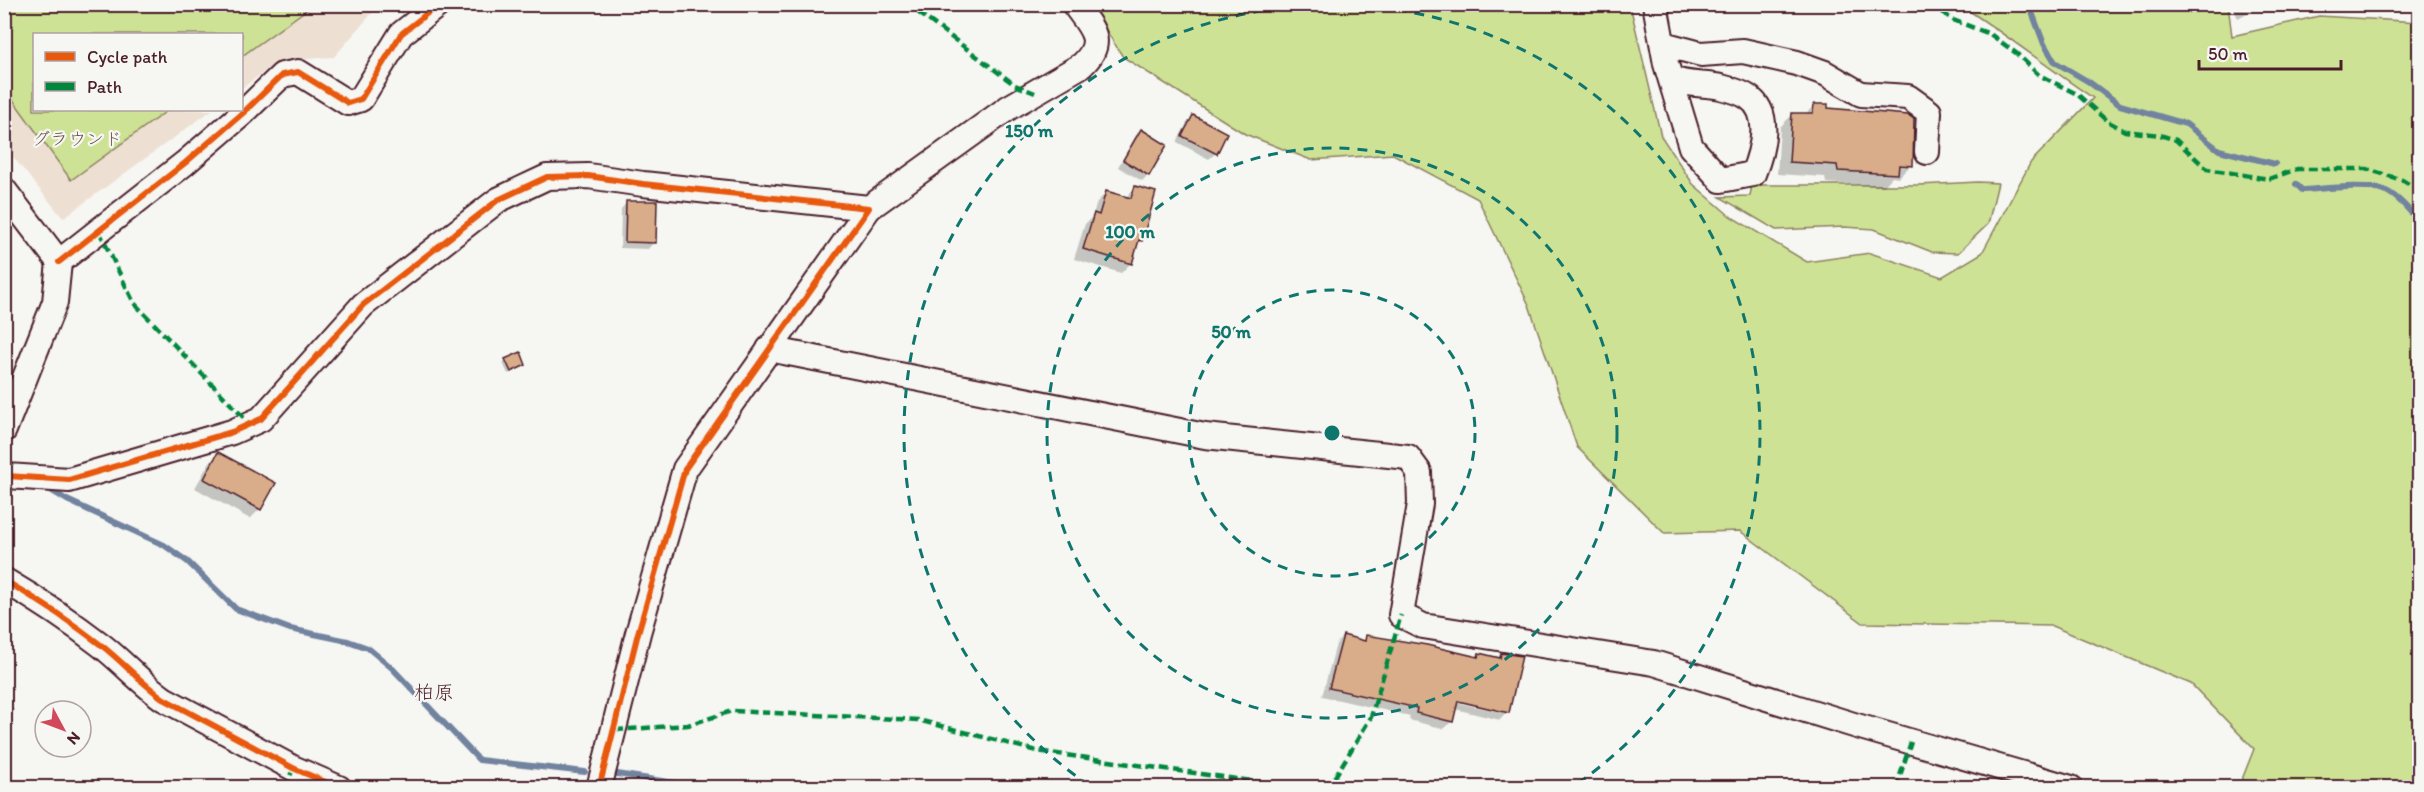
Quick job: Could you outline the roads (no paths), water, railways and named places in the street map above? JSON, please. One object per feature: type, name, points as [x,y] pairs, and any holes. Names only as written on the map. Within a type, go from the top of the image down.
[{"type":"street","points":[[59,262],[194,156],[282,75],[298,72],[348,104],[361,99],[401,34],[439,4]]},
{"type":"street","points":[[604,787],[604,761],[615,730],[638,633],[686,469],[869,208],[1008,108],[1082,65],[1090,57],[1096,47],[1094,33],[1074,4]]},
{"type":"street","points":[[1655,4],[1667,62],[1691,147],[1721,180],[1753,174],[1762,152],[1762,114],[1749,97],[1719,87],[1687,85],[1667,62]]},
{"type":"street","points":[[1667,62],[1701,54],[1743,51],[1797,63],[1825,73],[1861,94],[1908,97],[1929,112],[1927,152]]},
{"type":"street","points":[[4,472],[7,476],[69,480],[232,432],[261,419],[363,305],[498,200],[547,177],[588,176],[869,208]]},
{"type":"street","points":[[4,190],[59,262],[55,302],[4,430]]},
{"type":"street","points":[[769,349],[1205,436],[1408,457],[1419,472],[1420,504],[1401,615],[1422,626],[1654,663],[1857,726],[2072,788]]},
{"type":"street","points":[[4,580],[37,599],[103,646],[146,687],[164,699],[293,768],[339,788]]},
{"type":"waterway","points":[[2017,4],[2030,7],[2044,44],[2055,62],[2089,82],[2120,105],[2186,124],[2219,150],[2275,164]]},
{"type":"waterway","points":[[2296,184],[2302,190],[2356,187],[2384,190],[2399,200],[2420,223]]},
{"type":"waterway","points":[[47,488],[67,500],[164,545],[188,562],[236,609],[290,629],[348,641],[368,648],[392,668],[479,760],[585,772]]},
{"type":"waterway","points":[[611,773],[706,788]]},
{"type":"district","name":"柏原","points":[[434,692]]},
{"type":"park label","name":"グラウンド","points":[[77,139]]}]
